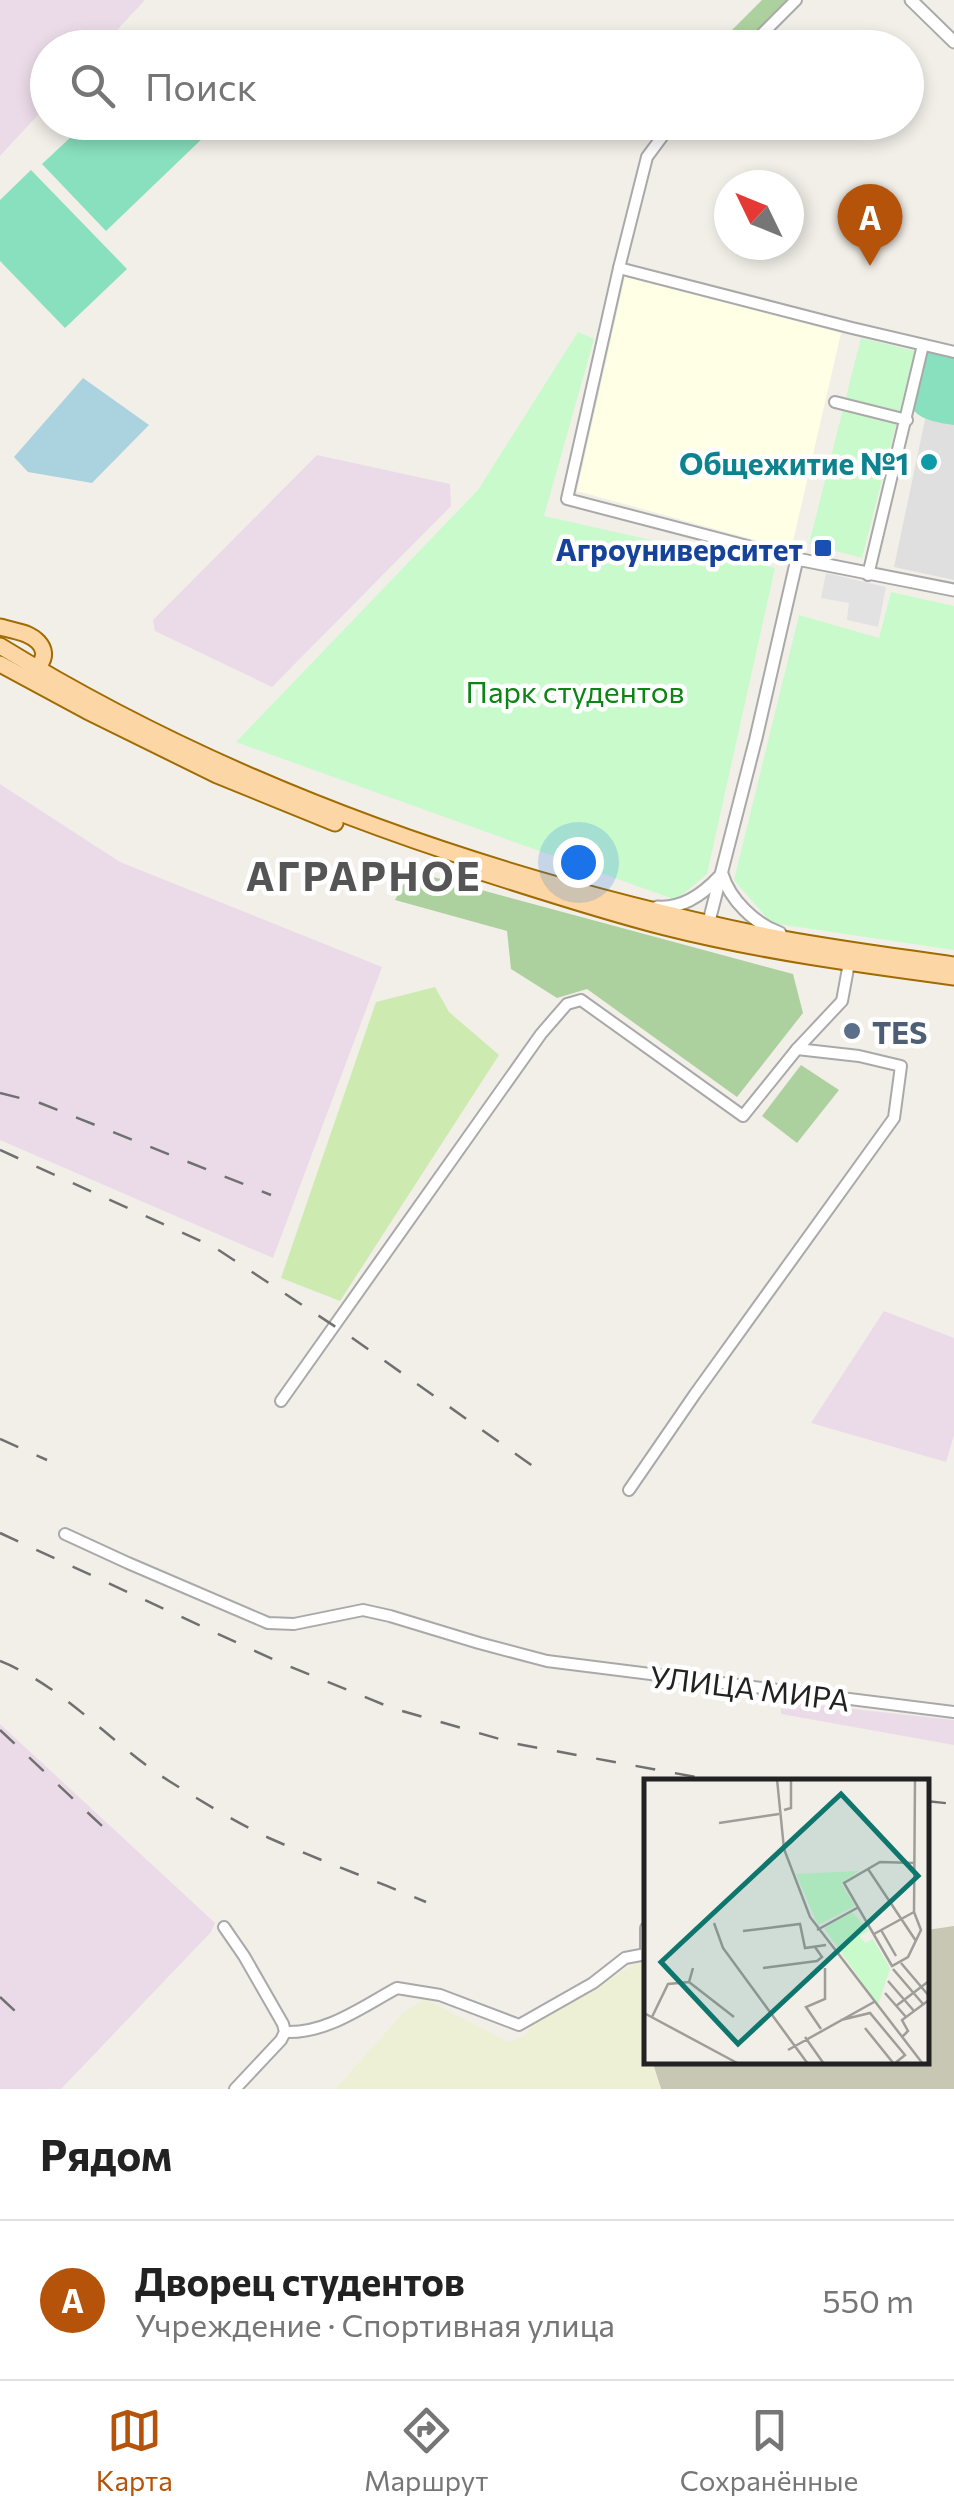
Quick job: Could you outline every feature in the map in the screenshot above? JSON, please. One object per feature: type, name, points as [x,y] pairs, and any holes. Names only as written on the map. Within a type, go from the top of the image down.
[{"type":"main road","points":[[0,627],[28,635],[42,646],[43,661],[37,668],[7,669]]},
{"type":"main road","points":[[0,646],[108,708],[222,764],[407,839],[639,906],[706,930],[954,965]]},
{"type":"main road","points":[[7,669],[217,775],[403,847],[583,904],[849,963],[954,978]]},
{"type":"street","points":[[766,30],[796,0]]},
{"type":"street","points":[[910,0],[954,42]]},
{"type":"street","points":[[659,140],[647,156],[567,498],[797,559],[954,590]]},
{"type":"street","points":[[619,268],[954,352]]},
{"type":"street","points":[[868,574],[923,344]]},
{"type":"street","points":[[834,402],[906,420]]},
{"type":"street","points":[[706,930],[797,559]]},
{"type":"street","points":[[639,906],[679,905],[707,889],[722,874]]},
{"type":"street","points":[[722,874],[736,899],[760,923],[805,942]]},
{"type":"street","points":[[281,1401],[540,1034],[567,1004],[581,1000],[742,1116],[796,1049],[842,1001],[849,963]]},
{"type":"street","points":[[629,1490],[894,1118],[901,1066],[859,1056],[796,1049]]},
{"type":"street","name":"УЛИЦА МИРА","points":[[65,1534],[268,1624],[294,1624],[363,1610],[547,1662],[954,1712]]},
{"type":"street","points":[[224,1927],[285,2032],[282,2040],[235,2089]]},
{"type":"street","points":[[285,2032],[301,2033],[352,2015],[397,1988],[440,1996],[519,2025],[594,1982],[625,1958],[644,1954]]},
{"type":"shaded area","points":[[0,0],[145,0],[117,30],[30,30],[30,123],[0,156]]},
{"type":"shaded area","points":[[625,277],[841,333],[791,550],[577,491]]},
{"type":"shaded area","points":[[938,358],[954,361],[954,580],[894,567]]},
{"type":"shaded area","points":[[317,455],[450,484],[451,506],[272,687],[155,631],[153,620]]},
{"type":"shaded area","points":[[826,573],[886,587],[878,627],[847,620],[849,603],[821,598]]},
{"type":"shaded area","points":[[0,784],[120,862],[382,967],[273,1258],[0,1140]]},
{"type":"shaded area","points":[[884,1311],[954,1338],[954,1435],[946,1462],[811,1423]]},
{"type":"shaded area","points":[[781,1701],[954,1720],[954,1745],[781,1714]]},
{"type":"shaded area","points":[[0,1724],[215,1923],[211,1932],[61,2089],[0,2089]]},
{"type":"shaded area","points":[[954,1926],[954,2089],[661,2089],[653,2064],[929,2064],[929,1930]]},
{"type":"shaded area","points":[[643,1959],[644,2064],[653,2064],[661,2089],[335,2089],[404,2012],[425,1999],[509,2042],[525,2035],[535,2022]]},
{"type":"green space","points":[[762,0],[788,0],[757,30],[732,30]]},
{"type":"green space","points":[[68,140],[201,140],[106,231],[42,164]]},
{"type":"green space","points":[[31,170],[127,269],[65,328],[0,261],[0,200]]},
{"type":"green space","name":"Парк студентов","points":[[578,332],[594,339],[544,516],[775,568],[707,874],[676,900],[236,742],[478,490]]},
{"type":"green space","points":[[861,338],[915,351],[862,558],[809,544]]},
{"type":"green space","points":[[923,345],[954,353],[954,425],[927,419],[914,411]]},
{"type":"green space","name":"Парк студентов","points":[[891,592],[954,606],[954,950],[771,923],[734,880],[799,615],[879,638]]},
{"type":"green space","points":[[411,871],[793,974],[803,1013],[737,1097],[587,989],[557,998],[511,969],[507,931],[395,900]]},
{"type":"green space","points":[[435,987],[449,1012],[499,1055],[340,1301],[281,1278],[376,1002]]},
{"type":"green space","points":[[801,1065],[839,1090],[797,1143],[762,1116]]},
{"type":"water","points":[[83,378],[149,425],[92,483],[28,472],[14,457]]},
{"type":"railway","points":[[0,1093],[40,1103],[271,1195]]},
{"type":"railway","points":[[0,1150],[214,1247],[351,1337],[544,1474]]},
{"type":"railway","points":[[0,1439],[47,1460]]},
{"type":"railway","points":[[0,1533],[281,1663],[392,1708],[517,1744],[707,1779]]},
{"type":"railway","points":[[0,1661],[46,1686],[169,1781],[231,1818],[426,1902]]},
{"type":"railway","points":[[0,1730],[102,1826]]},
{"type":"railway","points":[[929,1801],[954,1804]]},
{"type":"railway","points":[[0,1997],[15,2011]]},
{"type":"place","name":"Дворец студентов","points":[[870,266]]},
{"type":"place","name":"Общежитие №1","points":[[929,462]]},
{"type":"place","name":"Агроуниверситет","points":[[823,548]]},
{"type":"place","name":"TES","points":[[852,1031]]},
{"type":"district","name":"АГРАРНОЕ","points":[[364,874]]}]
